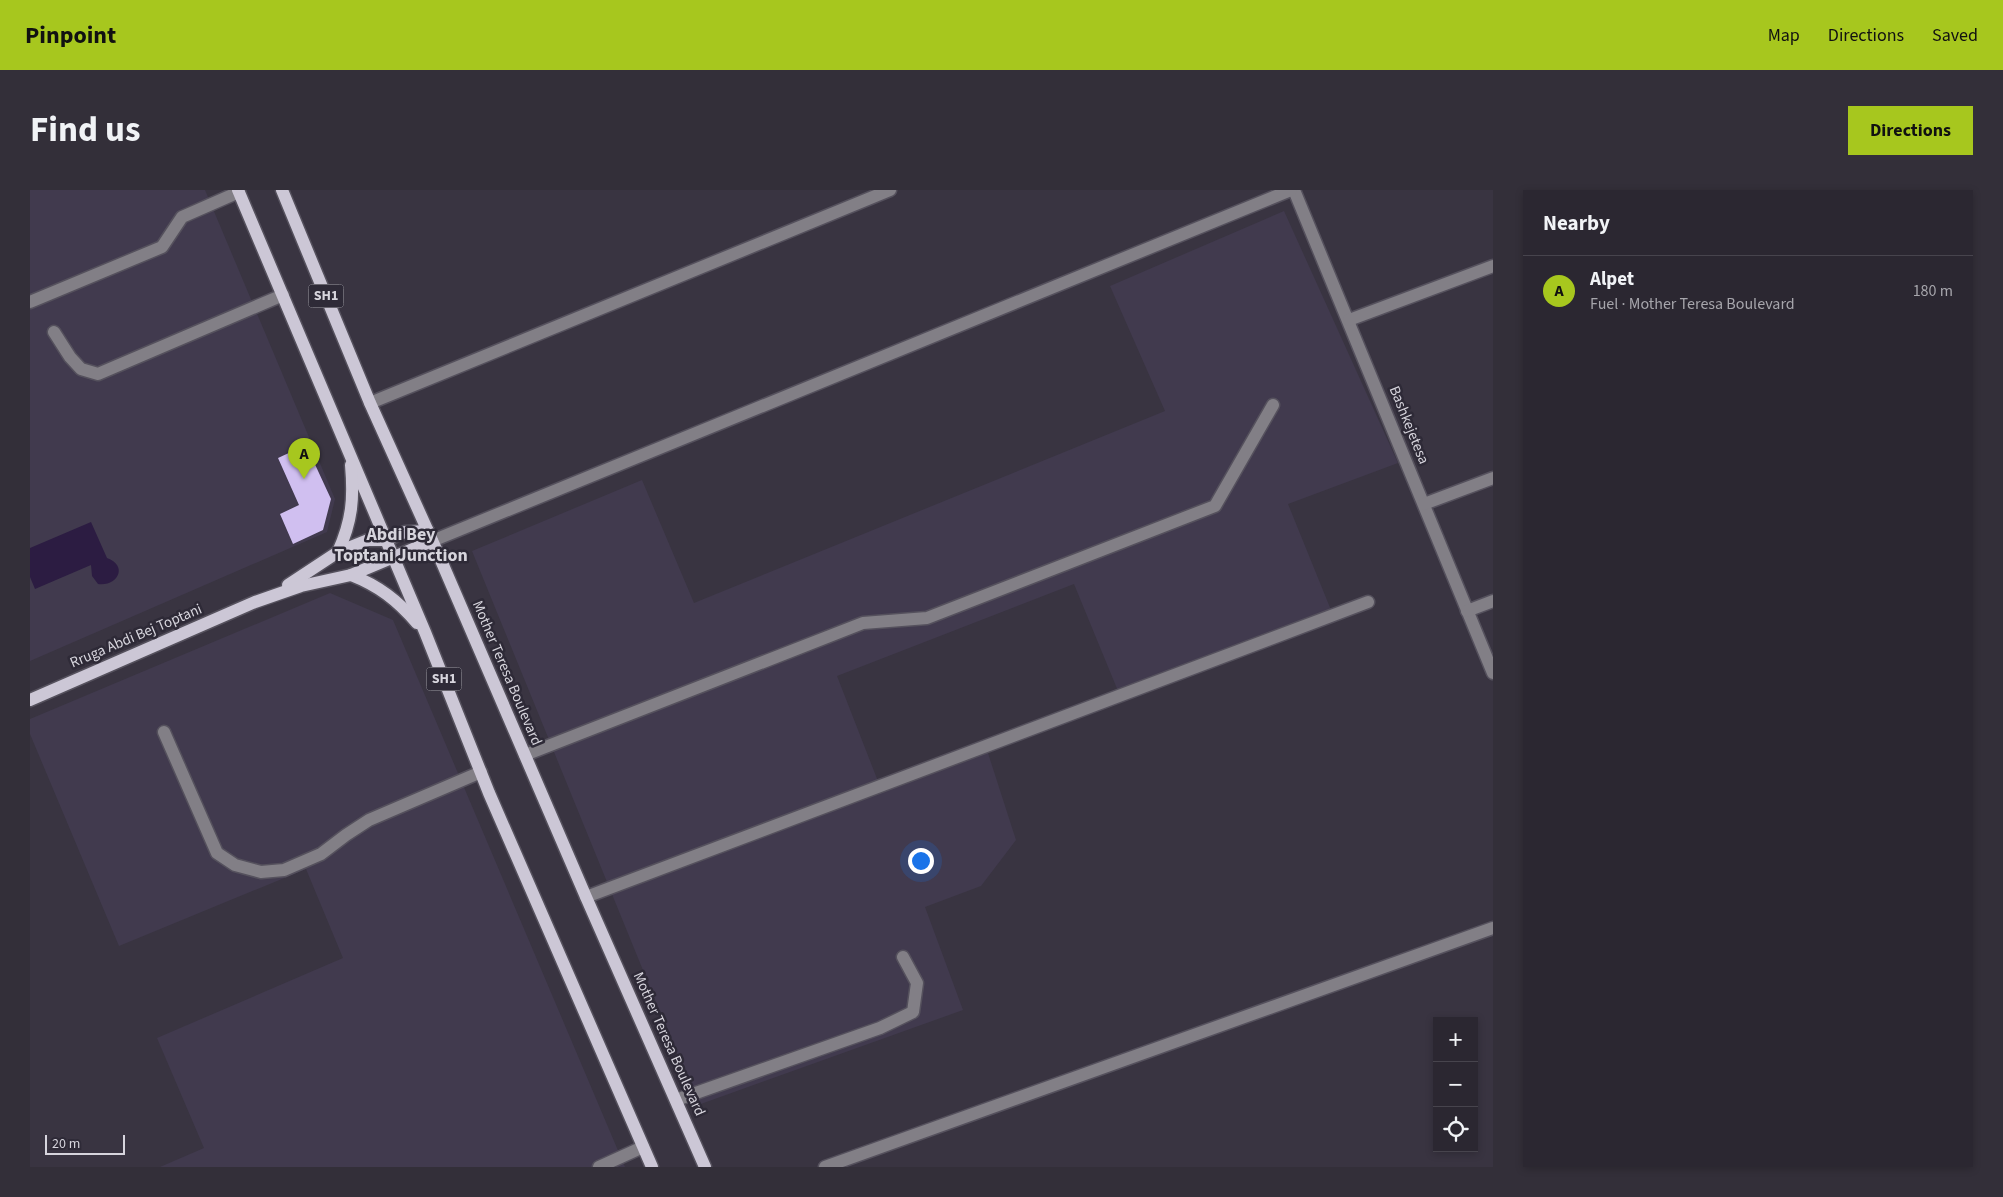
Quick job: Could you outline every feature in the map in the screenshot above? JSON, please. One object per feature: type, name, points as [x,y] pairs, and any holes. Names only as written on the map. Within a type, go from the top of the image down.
[{"type":"main road","name":"Mother Teresa Boulevard","points":[[282,190],[370,403],[430,536],[705,1167]]},
{"type":"main road","name":"SH1","points":[[238,191],[350,452],[481,772],[652,1167]]},
{"type":"main road","points":[[338,552],[350,521],[353,487],[350,452]]},
{"type":"main road","name":"Rruga Abdi Bej Toptani","points":[[30,700],[255,602],[299,579],[338,552],[368,540],[386,540],[405,532],[430,536]]},
{"type":"main road","name":"Rruga Abdi Bej Toptani","points":[[255,602],[301,586],[351,576],[393,557],[430,536]]},
{"type":"main road","points":[[351,576],[369,582],[390,595],[425,632]]},
{"type":"street","points":[[370,403],[890,190]]},
{"type":"street","points":[[430,536],[458,530],[1292,190]]},
{"type":"street","name":"Bashkejetesa","points":[[1292,190],[1349,320],[1493,673]]},
{"type":"street","points":[[30,302],[162,247],[182,217],[238,191]]},
{"type":"street","points":[[1349,320],[1493,266]]},
{"type":"street","points":[[54,332],[81,369],[98,374],[283,295]]},
{"type":"street","points":[[525,756],[863,623],[927,618],[1215,506],[1273,405]]},
{"type":"street","points":[[1424,504],[1493,478]]},
{"type":"street","points":[[1467,611],[1493,601]]},
{"type":"street","points":[[586,897],[1368,602]]},
{"type":"street","points":[[164,732],[217,853],[235,865],[261,872],[284,870],[321,854],[369,820],[481,772]]},
{"type":"street","points":[[825,1167],[1493,928]]},
{"type":"street","points":[[676,1100],[880,1028],[913,1012],[917,983],[903,957]]},
{"type":"street","points":[[599,1167],[643,1147]]},
{"type":"shaded area","points":[[30,190],[205,190],[335,499],[327,532],[30,661]]},
{"type":"shaded area","points":[[1284,211],[1398,463],[1288,504],[1331,610],[1118,691],[1074,584],[837,676],[881,789],[987,750],[1016,840],[981,886],[925,907],[963,1010],[698,1105],[472,551],[642,480],[694,603],[1165,411],[1110,286]]},
{"type":"shaded area","points":[[91,522],[107,558],[118,566],[119,571],[115,579],[105,584],[98,584],[92,576],[91,565],[35,589],[30,577],[30,548]]},
{"type":"shaded area","points":[[330,593],[393,620],[625,1167],[160,1167],[204,1148],[157,1038],[343,958],[306,869],[119,946],[30,734],[30,719]]},
{"type":"building","points":[[306,445],[331,499],[323,530],[293,544],[280,514],[299,505],[278,458]]},
{"type":"place","name":"Alpet","points":[[304,479]]},
{"type":"district","name":"Abdi Bey Toptani Junction","points":[[401,544]]}]
